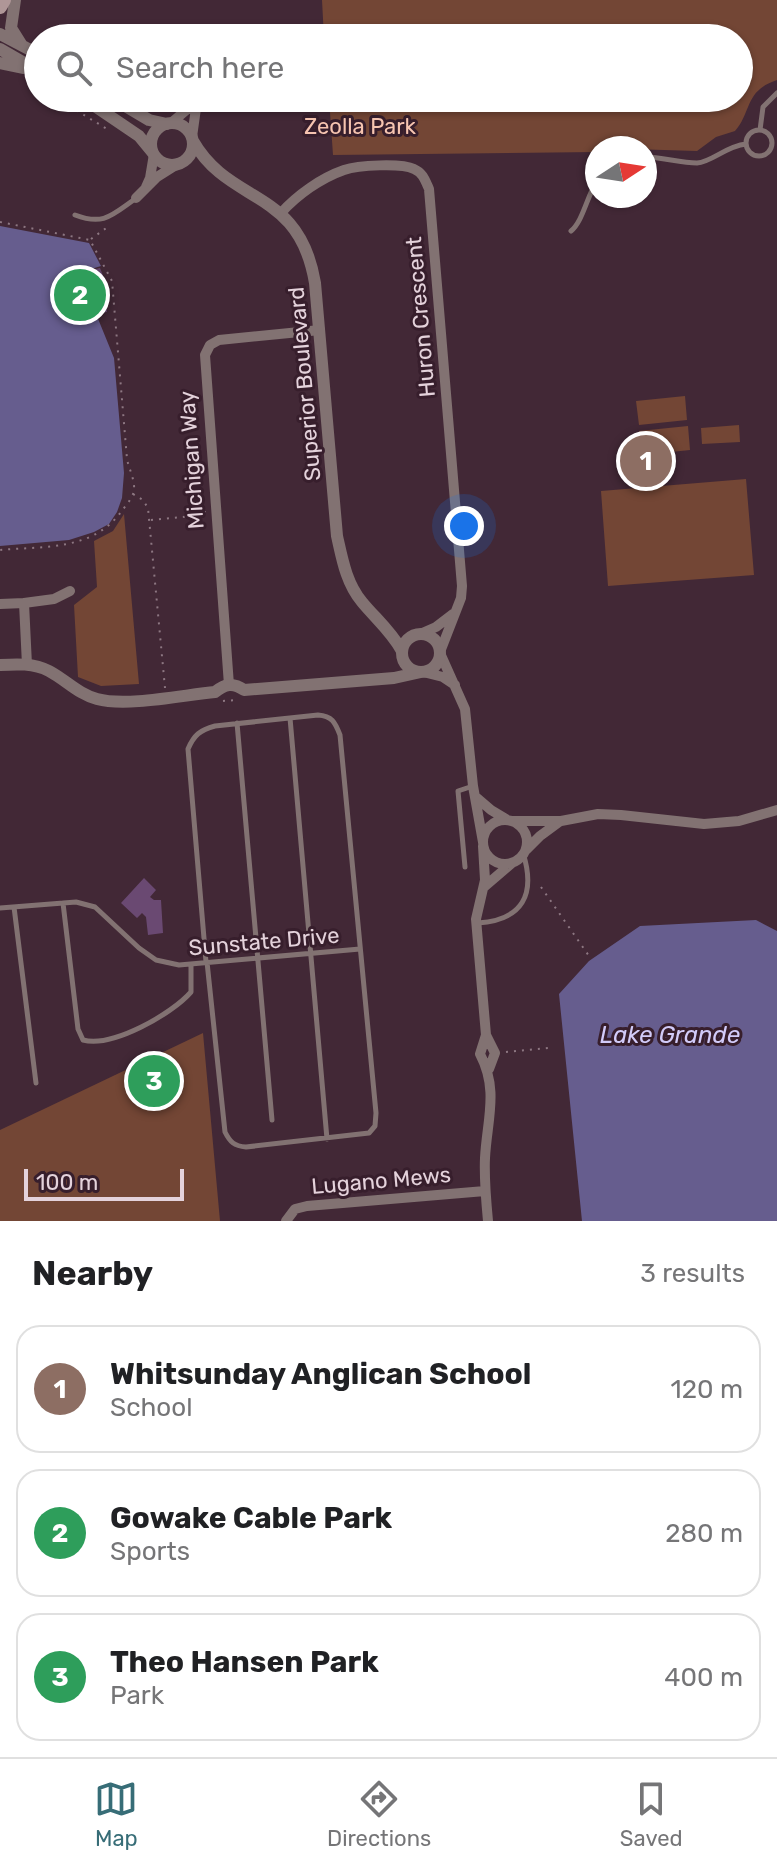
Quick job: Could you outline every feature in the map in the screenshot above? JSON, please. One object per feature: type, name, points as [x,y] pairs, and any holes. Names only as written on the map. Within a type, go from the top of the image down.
[{"type":"main road","points":[[0,7],[4,0]]},
{"type":"street","points":[[15,0],[12,30],[21,44]]},
{"type":"street","points":[[0,34],[24,46]]},
{"type":"street","points":[[0,49],[24,63]]},
{"type":"street","points":[[0,63],[24,68]]},
{"type":"street","points":[[104,112],[139,136],[162,163],[177,165]]},
{"type":"street","points":[[135,112],[146,119],[184,126],[193,139]]},
{"type":"street","points":[[139,195],[150,178],[154,134],[183,112]]},
{"type":"street","points":[[139,195],[161,175],[189,157],[196,112]]},
{"type":"street","name":"Superior Boulevard","points":[[193,139],[204,158],[217,171],[281,213],[299,235],[310,257],[320,330],[337,536],[345,570],[360,600],[384,623],[402,653]]},
{"type":"street","name":"Superior Boulevard","points":[[177,165],[217,171]]},
{"type":"street","name":"Huron Crescent","points":[[281,213],[299,195],[344,170],[405,166],[424,176],[430,205],[462,580],[462,594],[440,652]]},
{"type":"street","name":"Michigan Way","points":[[229,685],[205,355],[210,345],[222,339],[320,330]]},
{"type":"street","points":[[0,604],[54,599],[70,591]]},
{"type":"street","points":[[24,603],[27,665]]},
{"type":"street","points":[[376,678],[393,669],[409,638],[436,627],[454,613]]},
{"type":"street","name":"Superior Boulevard","points":[[384,623],[420,634]]},
{"type":"street","points":[[420,634],[434,639],[465,709],[483,844],[493,861],[502,864],[521,856]]},
{"type":"street","points":[[0,665],[27,665],[48,670],[81,693],[118,701],[215,692],[229,685],[244,690],[399,677],[434,667],[440,652]]},
{"type":"street","points":[[402,653],[408,666],[443,677],[456,687]]},
{"type":"street","points":[[474,791],[487,808],[524,831],[526,839],[521,856]]},
{"type":"street","points":[[488,1221],[485,1160],[491,1099],[489,1069],[495,1053],[486,1035],[476,923],[483,888],[484,833],[493,823],[561,821],[598,814],[704,824],[739,821],[777,810]]},
{"type":"street","points":[[483,888],[561,821]]},
{"type":"street","name":"Lugano Mews","points":[[286,1221],[295,1209],[307,1206],[485,1191]]},
{"type":"lane","points":[[760,130],[763,107],[777,93]]},
{"type":"lane","points":[[760,130],[774,140],[764,155],[755,155],[746,144],[749,135],[760,130]]},
{"type":"lane","points":[[657,158],[697,163],[728,148],[746,144]]},
{"type":"lane","points":[[770,149],[777,154]]},
{"type":"lane","points":[[75,215],[92,221],[103,220],[139,195]]},
{"type":"lane","points":[[571,231],[580,219],[585,202]]},
{"type":"lane","points":[[329,716],[340,735],[375,1126],[369,1133],[246,1147],[236,1146],[225,1132],[206,962],[188,749],[200,730],[237,723],[329,716]]},
{"type":"lane","points":[[290,718],[327,1139]]},
{"type":"lane","points":[[237,723],[272,1120]]},
{"type":"lane","points":[[465,867],[458,791],[474,791]]},
{"type":"lane","points":[[476,923],[501,919],[526,898],[530,882],[521,856]]},
{"type":"lane","name":"Sunstate Drive","points":[[0,908],[76,902],[95,907],[156,960],[179,965],[360,949]]},
{"type":"lane","points":[[63,903],[78,1029],[83,1040],[104,1040],[155,1020],[180,1005],[191,992],[191,964]]},
{"type":"lane","points":[[14,907],[36,1083]]},
{"type":"path","points":[[80,112],[112,131]]},
{"type":"path","points":[[0,222],[90,240],[112,281],[132,496],[110,526],[96,535],[66,544],[0,550]]},
{"type":"path","points":[[90,240],[112,223]]},
{"type":"path","points":[[132,496],[143,500],[148,508],[166,697]]},
{"type":"path","points":[[213,702],[244,699]]},
{"type":"path","points":[[541,887],[589,956]]},
{"type":"path","points":[[502,1052],[549,1048]]},
{"type":"green space","name":"Zeolla Park","points":[[322,0],[777,0],[777,80],[759,90],[753,98],[753,24],[323,24]]},
{"type":"green space","name":"Zeolla Park","points":[[330,112],[746,112],[735,131],[716,137],[697,151],[657,150],[657,136],[585,136],[585,152],[333,155]]},
{"type":"green space","points":[[685,396],[687,420],[639,425],[636,401]]},
{"type":"green space","points":[[739,425],[740,442],[702,444],[701,428]]},
{"type":"green space","points":[[688,426],[690,450],[642,455],[639,431]]},
{"type":"green space","points":[[746,479],[754,575],[608,586],[601,491]]},
{"type":"green space","points":[[124,514],[139,684],[101,686],[78,677],[74,605],[97,587],[94,541],[113,531]]},
{"type":"green space","points":[[203,1033],[220,1221],[0,1221],[0,1130]]},
{"type":"water","points":[[0,226],[89,243],[101,266],[85,271],[81,277],[114,358],[124,473],[122,498],[109,524],[69,540],[0,546]]},
{"type":"water","name":"Lake Grande","points":[[756,920],[777,931],[777,1221],[582,1221],[559,994],[589,961],[640,926]]},
{"type":"building","points":[[100,268],[107,312],[98,313],[82,276],[87,274],[86,271]]},
{"type":"building","points":[[144,878],[156,890],[150,897],[161,900],[163,933],[148,935],[146,917],[142,913],[137,918],[121,903]]},
{"type":"place","name":"Gowake Cable Park","points":[[80,295]]},
{"type":"place","name":"Whitsunday Anglican School","points":[[646,461]]},
{"type":"place","name":"Theo Hansen Park","points":[[154,1081]]}]
